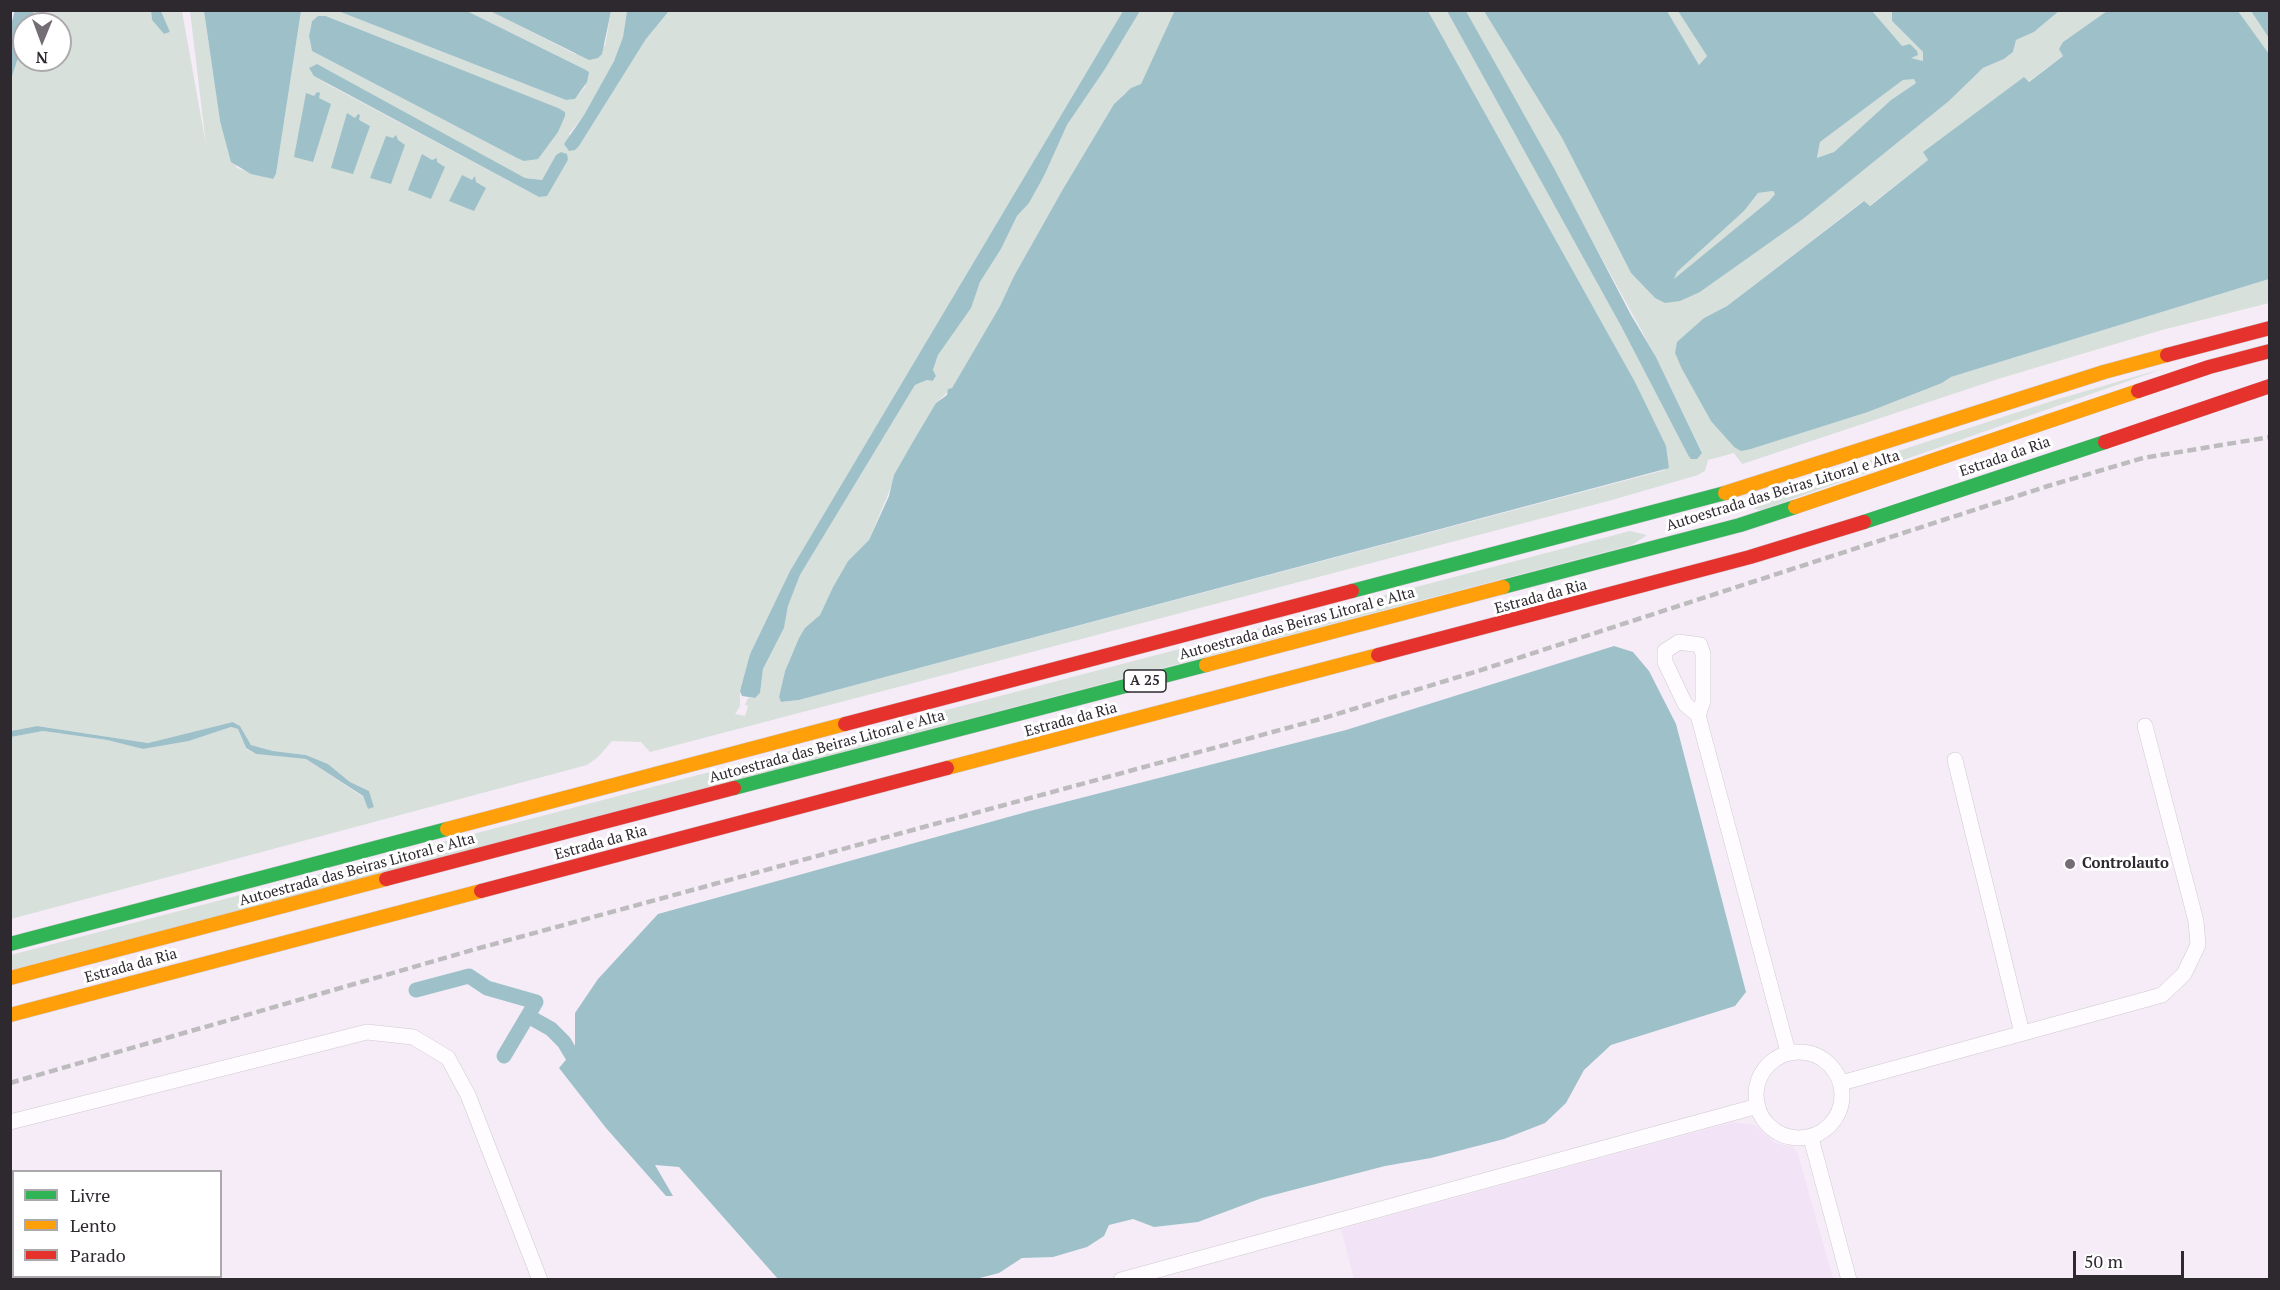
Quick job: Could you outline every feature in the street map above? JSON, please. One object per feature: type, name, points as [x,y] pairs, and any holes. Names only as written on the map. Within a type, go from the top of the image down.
[{"type":"main road","name":"Autoestrada das Beiras Litoral e Alta","points":[[10,944],[1729,492],[2104,372],[2270,328]]},
{"type":"main road","name":"Autoestrada das Beiras Litoral e Alta","points":[[10,978],[1740,525],[1883,479],[2209,367],[2270,351]]},
{"type":"main road","name":"Estrada da Ria","points":[[10,1015],[1750,557],[1893,513],[2270,386]]},
{"type":"street","points":[[1698,715],[1788,1052]]},
{"type":"street","points":[[1841,1083],[2162,995],[2184,974],[2198,945],[2196,921],[2145,726]]},
{"type":"street","points":[[1955,760],[2022,1033]]},
{"type":"street","points":[[10,1122],[367,1032],[413,1037],[448,1058],[468,1095],[540,1280]]},
{"type":"street","points":[[1788,1052],[1808,1052],[1826,1060],[1839,1075],[1841,1083],[1844,1094],[1840,1113],[1828,1129],[1811,1138],[1791,1138],[1773,1130],[1760,1115],[1755,1096],[1759,1077],[1771,1061],[1788,1052]]},
{"type":"street","points":[[1121,1280],[1758,1106]]},
{"type":"street","points":[[1811,1138],[1848,1280]]},
{"type":"shaded area","points":[[34,11],[151,11],[152,20],[164,34],[170,32],[161,11],[182,11],[206,145],[190,11],[204,11],[220,121],[237,168],[271,179],[276,174],[301,11],[338,11],[566,100],[575,99],[585,87],[584,69],[467,11],[490,11],[575,54],[605,46],[611,11],[627,11],[623,37],[614,61],[584,115],[569,134],[579,146],[646,39],[669,11],[1123,11],[790,571],[750,654],[740,691],[740,706],[735,714],[745,716],[748,706],[745,705],[748,698],[755,698],[760,693],[763,669],[784,628],[788,606],[800,575],[915,385],[927,380],[934,381],[936,376],[933,371],[938,355],[970,308],[980,282],[1001,249],[1017,216],[1029,203],[1067,125],[1105,69],[1140,11],[1175,11],[1141,84],[1125,93],[1114,104],[1063,189],[1014,276],[1000,306],[952,388],[936,403],[891,487],[869,540],[848,561],[820,615],[799,638],[785,671],[779,697],[781,702],[799,700],[1665,470],[1635,382],[1428,11],[1447,11],[1621,326],[1688,455],[1702,452],[1656,357],[1466,11],[1484,11],[1562,138],[1631,273],[1655,298],[1700,292],[1803,219],[1949,101],[1983,68],[2004,59],[2013,52],[2016,40],[2034,32],[2059,11],[2107,11],[2063,42],[2064,55],[2028,82],[2024,78],[1923,152],[1928,160],[1869,206],[1863,201],[1727,306],[1704,318],[1675,353],[1711,420],[1734,447],[1751,449],[1868,412],[1942,383],[1951,377],[2269,279],[2269,303],[2162,330],[1998,379],[1742,464],[1734,453],[1708,460],[1705,471],[1698,475],[1612,500],[650,752],[641,742],[612,741],[598,757],[587,765],[11,919],[11,737],[43,731],[107,740],[143,749],[189,741],[231,727],[238,729],[246,749],[256,754],[306,759],[363,797],[368,808],[374,807],[369,791],[350,782],[328,764],[306,755],[273,751],[251,745],[240,726],[234,722],[148,743],[37,726],[11,731],[10,79],[12,72],[72,72],[72,12]],"holes":[[[318,16],[327,16],[565,112],[515,157],[312,51],[309,36],[312,21]],[[314,77],[525,178],[542,180],[556,155],[561,152],[568,160],[547,195],[539,197]]]},
{"type":"shaded area","points":[[1667,11],[1678,11],[1707,56],[1699,65]]},
{"type":"shaded area","points":[[1872,11],[1892,11],[1892,21],[1923,52],[1923,61],[1910,58]]},
{"type":"shaded area","points":[[2238,11],[2251,11],[2269,38],[2269,55]]},
{"type":"shaded area","points":[[1914,78],[1916,83],[1891,100],[1834,152],[1817,159],[1820,142],[1903,80]]},
{"type":"shaded area","points":[[1773,191],[1775,194],[1769,201],[1673,281],[1677,272],[1744,211],[1758,193]]},
{"type":"shaded area","points":[[2165,368],[1761,510],[1748,507],[1757,497],[2055,400]]},
{"type":"shaded area","points":[[1630,531],[1647,535],[1632,545],[11,970],[11,955]]},
{"type":"shaded area","points":[[1733,1122],[1755,1125],[1775,1143],[1793,1147],[1798,1154],[1833,1279],[1354,1279],[1341,1229]]},
{"type":"water","points":[[15,10],[34,11],[34,12],[14,12]]},
{"type":"water","points":[[1175,10],[1428,11],[1635,382],[1666,446],[1669,468],[799,700],[781,702],[779,697],[785,671],[799,638],[805,628],[820,615],[848,561],[869,540],[889,496],[894,475],[914,440],[936,403],[947,395],[948,389],[952,388],[1000,306],[1014,276],[1063,189],[1114,104],[1131,88],[1141,84]]},
{"type":"water","points":[[151,11],[161,11],[170,32],[164,34],[152,20]]},
{"type":"water","points":[[204,11],[301,11],[276,174],[273,179],[251,174],[231,162],[220,121]]},
{"type":"water","points":[[338,11],[467,11],[584,69],[589,72],[587,82],[575,99],[566,100]]},
{"type":"water","points":[[490,11],[611,11],[602,54],[598,58],[589,60]]},
{"type":"water","points":[[627,11],[669,11],[646,39],[579,146],[569,151],[564,144],[584,115],[614,61],[623,37]]},
{"type":"water","points":[[1123,11],[1140,11],[1105,69],[1067,125],[1044,176],[1029,203],[1017,216],[1001,249],[980,282],[971,308],[938,355],[933,370],[936,376],[933,381],[927,380],[915,385],[800,575],[788,606],[784,628],[763,669],[760,693],[755,698],[742,696],[740,691],[750,654],[790,571]]},
{"type":"water","points":[[1447,11],[1466,11],[1555,170],[1631,315],[1656,357],[1702,453],[1697,459],[1691,459],[1688,455],[1621,326]]},
{"type":"water","points":[[1484,11],[1667,11],[1699,65],[1707,56],[1678,11],[1872,11],[1902,46],[1910,44],[1917,51],[1918,55],[1911,58],[1923,61],[1923,52],[1892,21],[1892,11],[2059,11],[2034,32],[2016,40],[2013,52],[2004,59],[1983,68],[1949,101],[1803,219],[1700,292],[1680,301],[1665,303],[1655,298],[1631,273],[1562,138]],"holes":[[[1914,79],[1916,83],[1891,100],[1834,152],[1817,158],[1820,142],[1903,80]],[[1773,191],[1775,194],[1769,201],[1674,279],[1677,272],[1744,211],[1758,193]]]},
{"type":"water","points":[[2107,11],[2238,11],[2269,54],[2269,279],[1951,377],[1942,383],[1868,412],[1751,449],[1741,451],[1734,447],[1711,421],[1682,369],[1675,353],[1677,342],[1704,318],[1727,306],[1864,201],[1870,206],[1928,160],[1923,152],[2024,77],[2029,82],[2063,56],[2059,49],[2063,42]]},
{"type":"water","points":[[2251,11],[2269,11],[2269,38]]},
{"type":"water","points":[[318,16],[326,16],[558,108],[565,112],[565,116],[558,132],[538,159],[524,161],[515,157],[312,51],[309,36],[312,21]]},
{"type":"water","points":[[12,21],[13,72],[11,79]]},
{"type":"water","points":[[317,64],[525,178],[542,180],[556,155],[561,152],[567,154],[568,160],[547,196],[539,197],[314,76],[309,68]]},
{"type":"water","points":[[317,92],[320,93],[319,98],[331,104],[313,162],[294,157],[306,93],[314,96]]},
{"type":"water","points":[[347,113],[355,118],[358,114],[360,115],[359,120],[370,126],[353,174],[331,168]]},
{"type":"water","points":[[396,135],[398,140],[405,145],[391,184],[370,178],[386,136],[393,138]]},
{"type":"water","points":[[422,154],[432,160],[437,158],[437,162],[445,167],[431,199],[408,190]]},
{"type":"water","points":[[462,175],[472,180],[475,176],[476,182],[486,188],[474,211],[449,201]]},
{"type":"water","points":[[1614,646],[1633,652],[1649,671],[1676,724],[1746,992],[1735,1006],[1611,1045],[1584,1070],[1566,1103],[1545,1123],[1504,1139],[1431,1158],[1385,1166],[1262,1198],[1198,1222],[1154,1227],[1133,1219],[1109,1225],[1104,1236],[1087,1247],[1053,1257],[1022,1258],[999,1273],[976,1279],[778,1279],[679,1167],[655,1165],[673,1196],[666,1196],[606,1128],[559,1068],[575,1049],[575,1013],[598,979],[658,914],[1030,811],[1346,730]]},
{"type":"water","points":[[233,722],[240,726],[251,745],[273,751],[306,755],[328,764],[350,782],[369,791],[374,807],[368,809],[363,796],[306,759],[256,754],[246,748],[238,729],[231,727],[189,741],[143,749],[107,740],[43,731],[11,737],[11,731],[37,726],[148,743]]},
{"type":"waterway","points":[[416,990],[469,976],[487,988],[536,1002],[504,1056]]},
{"type":"waterway","points":[[528,1016],[551,1029],[564,1042],[582,1072]]},
{"type":"railway","points":[[10,1083],[483,947],[1324,718],[1478,671],[2048,486],[2143,458],[2270,437]]},
{"type":"traffic: fast","points":[[1864,522],[2105,442]]},
{"type":"traffic: fast","points":[[1352,591],[1725,493]]},
{"type":"traffic: fast","points":[[1503,587],[1740,525],[1795,507]]},
{"type":"traffic: fast","points":[[734,788],[1206,665]]},
{"type":"traffic: fast","points":[[10,944],[447,829]]},
{"type":"traffic: slow","points":[[1725,493],[2104,372],[2167,355]]},
{"type":"traffic: slow","points":[[1795,507],[2138,391]]},
{"type":"traffic: slow","points":[[1206,665],[1503,587]]},
{"type":"traffic: slow","points":[[947,768],[1378,655]]},
{"type":"traffic: slow","points":[[447,829],[845,724]]},
{"type":"traffic: slow","points":[[10,978],[386,879]]},
{"type":"traffic: slow","points":[[10,1015],[481,891]]},
{"type":"traffic: jam","points":[[2167,355],[2270,328]]},
{"type":"traffic: jam","points":[[2138,391],[2209,367],[2270,351]]},
{"type":"traffic: jam","points":[[2105,442],[2270,386]]},
{"type":"traffic: jam","points":[[1378,655],[1750,557],[1864,522]]},
{"type":"traffic: jam","points":[[845,724],[1352,591]]},
{"type":"traffic: jam","points":[[481,891],[947,768]]},
{"type":"traffic: jam","points":[[386,879],[734,788]]},
{"type":"place","name":"Controlauto","points":[[2070,864]]}]
